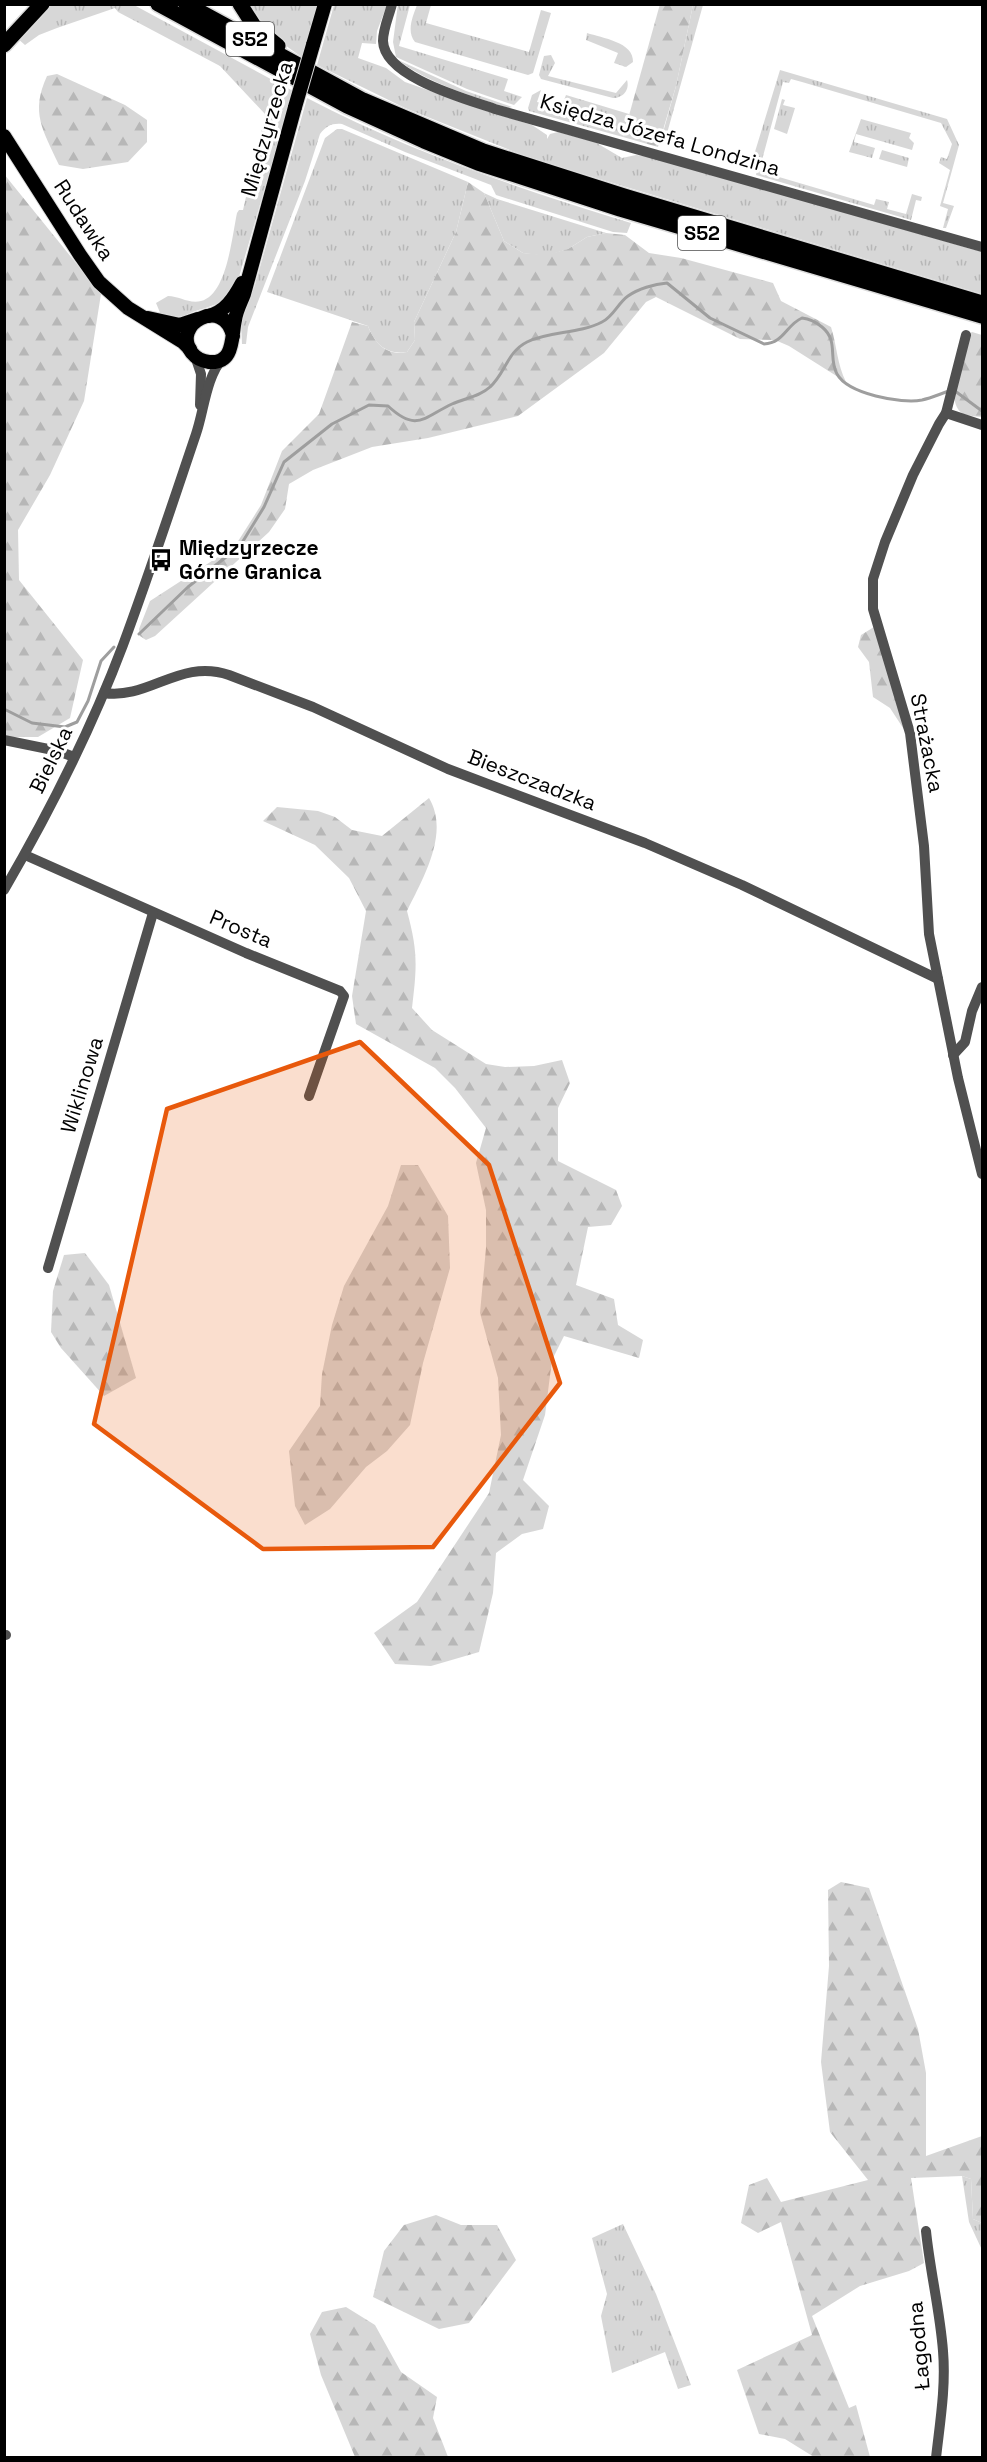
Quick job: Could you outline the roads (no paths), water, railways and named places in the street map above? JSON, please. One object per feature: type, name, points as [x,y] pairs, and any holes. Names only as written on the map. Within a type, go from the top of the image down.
[{"type":"highway","points":[[4,44],[22,4]]},
{"type":"highway","points":[[4,44],[42,4]]},
{"type":"highway","name":"S52","points":[[158,4],[347,106],[478,163],[610,206],[982,316]]},
{"type":"highway","name":"S52","points":[[186,4],[313,74],[448,137],[539,171],[982,303]]},
{"type":"highway","points":[[240,4],[247,17],[261,33],[313,74]]},
{"type":"main road","name":"Międzyrzecka","points":[[233,336],[235,318],[244,294],[250,265],[325,4]]},
{"type":"main road","name":"Rudawka","points":[[4,136],[93,274],[113,296],[192,352]]},
{"type":"main road","name":"Międzyrzecka","points":[[203,317],[219,312],[225,307],[237,291],[250,265]]},
{"type":"main road","name":"Rudawka","points":[[140,316],[180,325],[203,317]]},
{"type":"main road","points":[[216,316],[225,321],[233,336],[231,349],[223,358],[207,361],[192,352],[188,333],[191,326],[203,317],[216,316]]},
{"type":"street","name":"Księdza Józefa Londzina","points":[[392,4],[384,35],[386,54],[399,69],[428,83],[474,102],[520,117],[982,248]]},
{"type":"street","name":"Strażacka","points":[[966,335],[946,413],[913,476],[885,542],[873,579],[873,609],[910,733],[924,846],[929,934],[953,1055],[982,1174]]},
{"type":"street","points":[[192,352],[201,374],[200,423]]},
{"type":"street","points":[[200,423],[215,370],[223,358]]},
{"type":"street","points":[[946,413],[982,425]]},
{"type":"street","name":"Bielska","points":[[4,890],[25,855],[104,693],[200,423]]},
{"type":"street","name":"Bieszczadzka","points":[[104,693],[121,696],[198,670],[219,671],[313,707],[448,769],[645,843],[742,885],[938,979]]},
{"type":"street","points":[[4,740],[58,751],[74,757]]},
{"type":"street","name":"Prosta","points":[[25,855],[153,913],[340,991],[344,996],[309,1096]]},
{"type":"street","name":"Wiklinowa","points":[[48,1268],[153,913]]},
{"type":"street","points":[[953,1055],[965,1042],[972,1011],[982,987]]},
{"type":"street","name":"Łagodna","points":[[926,2231],[930,2273],[943,2351],[944,2390],[936,2457]]},
{"type":"waterway","name":"Rudawka","points":[[139,634],[188,587],[240,546],[264,507],[284,462],[332,424],[369,405],[388,406],[406,419],[414,421],[427,417],[486,390],[495,382],[510,357],[520,346],[536,338],[584,329],[602,322],[628,296],[646,287],[667,283],[710,318],[764,344],[781,337],[802,318],[813,321],[822,327],[830,338],[837,374],[843,381],[863,392],[889,399],[913,401],[949,391]]},
{"type":"waterway","name":"Rudawka","points":[[955,391],[982,411]]},
{"type":"waterway","name":"Rudawka","points":[[4,709],[32,723],[65,727],[77,722],[88,701],[101,661],[114,647]]},
{"type":"place","name":"Międzyrzecze Górne Granica","points":[[161,560]]}]
